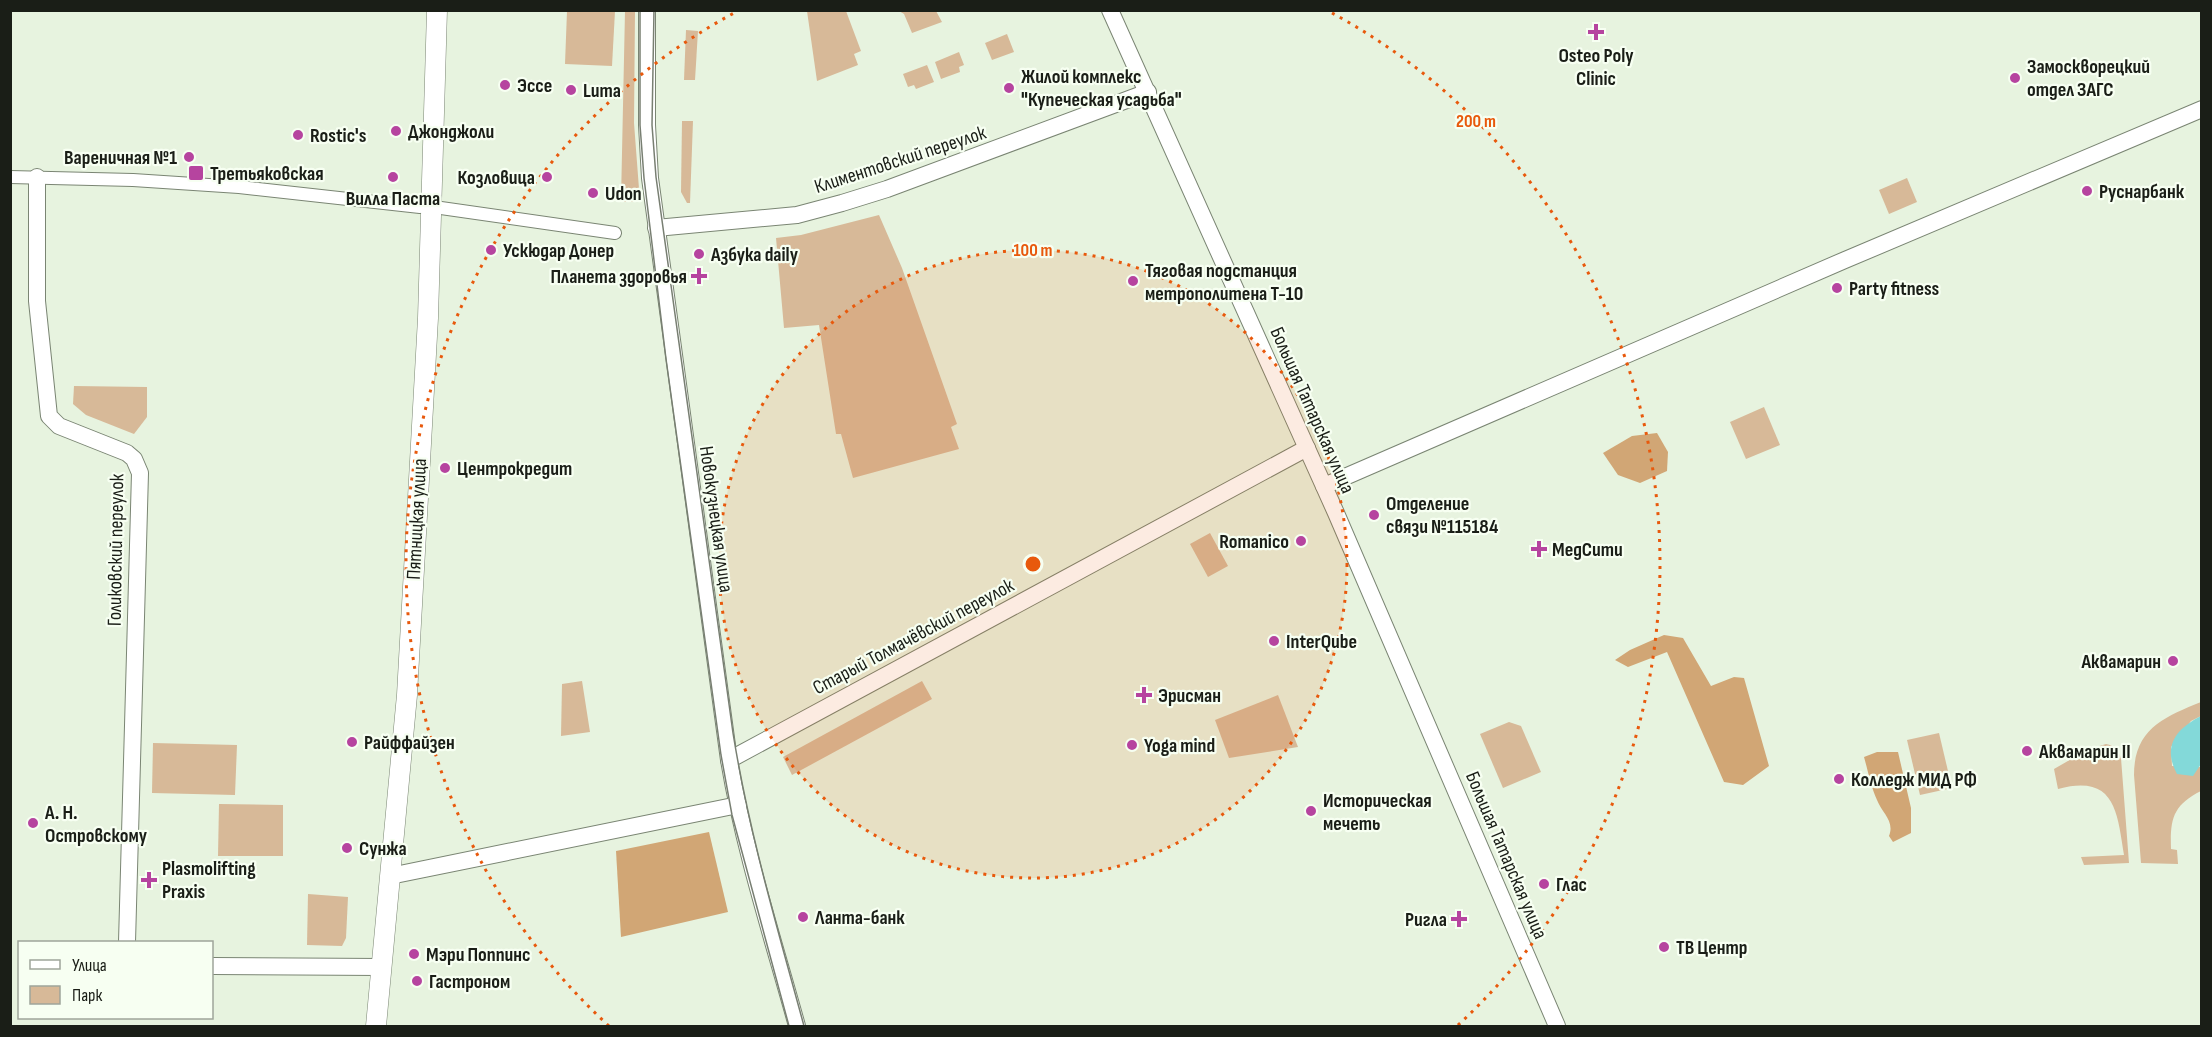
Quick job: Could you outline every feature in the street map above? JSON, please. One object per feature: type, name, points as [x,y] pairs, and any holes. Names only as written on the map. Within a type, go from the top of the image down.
[{"type":"street","name":"Пятницкая улица","points":[[376,1026],[407,695],[427,330],[437,10]]},
{"type":"street","name":"Новокузнецкая улица","points":[[647,10],[646,124],[656,228],[729,760],[738,805],[797,1026]]},
{"type":"street","name":"Большая Татарская улица","points":[[1110,10],[1324,486],[1557,1026]]},
{"type":"street","name":"Климентовский переулок","points":[[656,228],[775,218],[797,215],[842,203],[1148,92]]},
{"type":"street","points":[[1324,486],[1863,252],[2202,109]]},
{"type":"street","points":[[10,177],[239,187],[420,207]]},
{"type":"street","name":"Голиковский переулок","points":[[37,177],[37,301],[50,416],[58,426],[127,453],[134,459],[141,473],[127,941]]},
{"type":"street","points":[[441,208],[615,233]]},
{"type":"street","name":"Старый Толмачёвский переулок","points":[[729,760],[1307,448]]},
{"type":"street","points":[[390,876],[738,805]]},
{"type":"street","points":[[213,966],[381,967]]},
{"type":"green space","points":[[567,11],[615,11],[612,66],[565,64]]},
{"type":"green space","points":[[625,11],[635,11],[634,123],[640,202],[622,202],[621,200]]},
{"type":"green space","points":[[807,11],[846,11],[861,51],[854,54],[858,65],[817,81]]},
{"type":"green space","points":[[899,11],[936,11],[942,22],[912,33],[904,14]]},
{"type":"green space","points":[[686,30],[698,31],[695,80],[684,80]]},
{"type":"green space","points":[[1007,34],[1014,52],[992,60],[985,43]]},
{"type":"green space","points":[[959,52],[964,65],[959,67],[960,72],[941,79],[935,62]]},
{"type":"green space","points":[[927,65],[934,82],[916,89],[914,85],[908,87],[903,74]]},
{"type":"green space","points":[[682,121],[693,121],[690,203],[687,203],[681,192]]},
{"type":"green space","points":[[1907,178],[1917,202],[1889,214],[1879,190]]},
{"type":"green space","points":[[879,215],[902,268],[957,424],[951,427],[959,449],[853,478],[841,434],[836,434],[819,325],[784,328],[776,238],[801,235]]},
{"type":"green space","points":[[74,386],[147,387],[147,417],[134,434],[86,415],[73,404]]},
{"type":"green space","points":[[1764,407],[1780,445],[1746,459],[1730,422]]},
{"type":"green space","points":[[1210,533],[1228,566],[1208,577],[1190,544]]},
{"type":"green space","points":[[582,681],[590,732],[561,736],[562,684]]},
{"type":"green space","points":[[922,681],[932,699],[792,775],[783,757]]},
{"type":"green space","points":[[1278,695],[1298,747],[1229,758],[1215,720]]},
{"type":"green space","points":[[2201,702],[2201,716],[2191,721],[2171,747],[2172,766],[2200,767],[2201,764],[2201,791],[2179,808],[2171,829],[2171,849],[2177,850],[2178,864],[2141,863],[2134,775],[2139,746],[2154,727],[2175,713]]},
{"type":"green space","points":[[1509,722],[1521,726],[1541,772],[1503,788],[1480,734]]},
{"type":"green space","points":[[1939,733],[1952,788],[1920,795],[1907,740]]},
{"type":"green space","points":[[153,743],[237,745],[235,795],[152,793]]},
{"type":"green space","points":[[2106,744],[2116,748],[2121,758],[2129,863],[2084,865],[2081,857],[2124,855],[2115,811],[2110,800],[2102,792],[2091,787],[2077,786],[2058,789],[2054,769],[2087,750]]},
{"type":"green space","points":[[219,804],[283,805],[283,856],[218,856]]},
{"type":"green space","points":[[308,894],[348,897],[346,938],[342,946],[307,945]]},
{"type":"shaded area","points":[[1657,433],[1668,452],[1667,471],[1640,483],[1618,475],[1603,453],[1632,436]]},
{"type":"shaded area","points":[[1664,635],[1683,638],[1711,686],[1734,677],[1744,678],[1769,766],[1743,785],[1724,782],[1667,652],[1628,667],[1615,660],[1630,650]]},
{"type":"shaded area","points":[[1877,752],[1898,752],[1911,808],[1911,833],[1893,842],[1889,836],[1889,821],[1875,795],[1864,757]]},
{"type":"shaded area","points":[[709,832],[728,912],[621,937],[616,851]]},
{"type":"water","points":[[2201,716],[2201,764],[2193,776],[2177,774],[2171,755],[2174,739],[2192,721]]},
{"type":"tram line","points":[[640,10],[640,125],[644,178],[666,359],[721,755],[732,815],[789,1026]]},
{"type":"tram line","points":[[654,10],[652,125],[656,177],[733,733],[756,844],[804,1026]]},
{"type":"place","name":"Osteo Poly Clinic","points":[[1596,32]]},
{"type":"place","name":"Замоскворецкий отдел ЗАГС","points":[[2015,78]]},
{"type":"place","name":"Эссе","points":[[505,85]]},
{"type":"place","name":"Жилой комплекс \"Купеческая усадьба\"","points":[[1009,88]]},
{"type":"place","name":"Luma","points":[[571,90]]},
{"type":"place","name":"Джонджоли","points":[[396,131]]},
{"type":"place","name":"Rostic's","points":[[298,135]]},
{"type":"place","name":"Вареничная №1","points":[[189,157]]},
{"type":"place","name":"Третьяковская","points":[[196,173]]},
{"type":"place","name":"Вилла Паста","points":[[393,177]]},
{"type":"place","name":"Козловица","points":[[547,177]]},
{"type":"place","name":"Руснарбанк","points":[[2087,191]]},
{"type":"place","name":"Udon","points":[[593,193]]},
{"type":"place","name":"Ускюдар Донер","points":[[491,250]]},
{"type":"place","name":"Азбука daily","points":[[699,254]]},
{"type":"place","name":"Планета здоровья","points":[[699,276]]},
{"type":"place","name":"Тяговая подстанция метрополитена Т-10","points":[[1133,281]]},
{"type":"place","name":"Party fitness","points":[[1837,288]]},
{"type":"place","name":"Центрокредит","points":[[445,468]]},
{"type":"place","name":"Отделение связи №115184","points":[[1374,515]]},
{"type":"place","name":"Romanico","points":[[1301,541]]},
{"type":"place","name":"МедСити","points":[[1539,549]]},
{"type":"place","name":"InterQube","points":[[1274,641]]},
{"type":"place","name":"Аквамарин","points":[[2173,661]]},
{"type":"place","name":"Эрисман","points":[[1144,695]]},
{"type":"place","name":"Райффайзен","points":[[352,742]]},
{"type":"place","name":"Yoga mind","points":[[1132,745]]},
{"type":"place","name":"Аквамарин II","points":[[2027,751]]},
{"type":"place","name":"Колледж МИД РФ","points":[[1839,779]]},
{"type":"place","name":"Историческая мечеть","points":[[1311,811]]},
{"type":"place","name":"А. Н. Островскому","points":[[33,823]]},
{"type":"place","name":"Сунжа","points":[[347,848]]},
{"type":"place","name":"Plasmolifting Praxis","points":[[149,880]]},
{"type":"place","name":"Глас","points":[[1544,884]]},
{"type":"place","name":"Ланта-банк","points":[[803,917]]},
{"type":"place","name":"Ригла","points":[[1459,919]]},
{"type":"place","name":"ТВ Центр","points":[[1664,947]]},
{"type":"place","name":"Мэри Поппинс","points":[[414,954]]},
{"type":"place","name":"Гастроном","points":[[417,981]]}]
